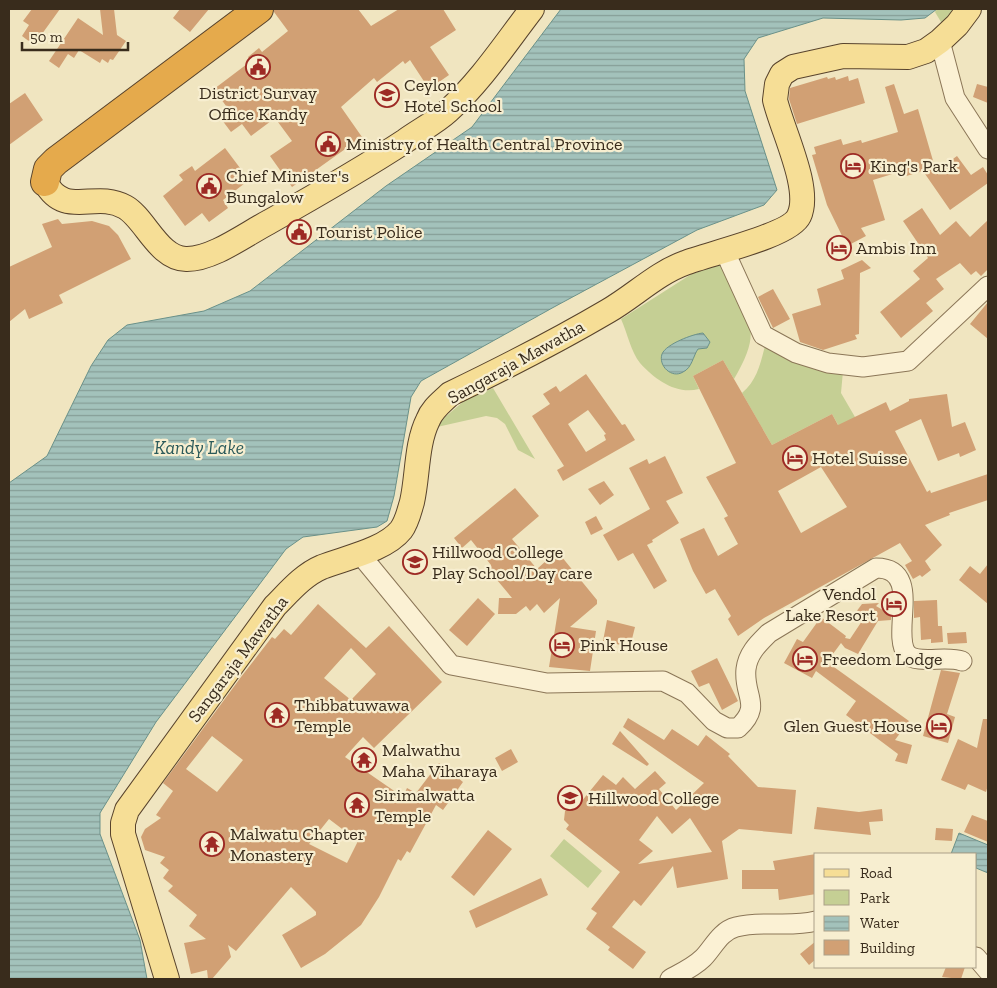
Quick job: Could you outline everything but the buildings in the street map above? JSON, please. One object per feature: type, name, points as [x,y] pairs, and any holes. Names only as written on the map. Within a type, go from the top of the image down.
[{"type":"highway","points":[[45,182],[48,169],[56,161],[259,9]]},
{"type":"main road","points":[[45,182],[52,194],[61,200],[73,203],[108,201],[126,207],[165,251],[186,259],[215,252],[345,180],[447,112],[474,86],[532,9]]},
{"type":"main road","name":"Sangaraja Mawatha","points":[[167,979],[123,834],[123,823],[127,810],[275,606],[299,582],[320,568],[389,541],[401,530],[408,517],[416,485],[423,435],[428,419],[438,405],[450,394],[588,323],[683,263],[724,252],[788,228],[798,218],[803,205],[803,189],[775,100],[777,84],[782,74],[793,66],[843,56],[908,57],[926,51],[958,26],[969,9]]},
{"type":"street","points":[[940,41],[955,98],[965,117],[988,149]]},
{"type":"street","points":[[724,252],[763,336],[796,353],[837,364],[863,367],[908,361],[988,286]]},
{"type":"street","points":[[359,553],[451,665],[547,683],[663,681],[687,693],[714,722],[727,728],[738,728],[748,718],[751,709],[746,670],[756,646],[769,633],[876,568],[885,568],[895,573],[900,581],[904,619],[903,646],[908,655],[918,660],[954,658],[962,661]]},
{"type":"street","points":[[670,979],[702,959],[720,937],[733,927],[747,925],[802,925],[814,922]]},
{"type":"street","points":[[977,958],[988,971]]},
{"type":"green space","points":[[937,9],[959,9],[944,27],[935,12]]},
{"type":"green space","points":[[712,261],[716,262],[724,270],[745,310],[751,331],[747,352],[734,379],[723,360],[693,376],[699,389],[683,390],[675,388],[652,375],[640,363],[621,319]]},
{"type":"green space","points":[[766,342],[843,371],[841,393],[855,417],[854,453],[832,414],[772,445],[742,393],[755,376]]},
{"type":"green space","points":[[493,388],[535,459],[518,450],[505,424],[497,418],[486,416],[437,427],[438,423],[464,401]]},
{"type":"green space","points":[[564,839],[602,871],[588,888],[550,856]]},
{"type":"water","name":"Kandy Lake","points":[[561,9],[937,9],[925,18],[901,20],[823,18],[758,38],[744,59],[745,91],[777,190],[764,205],[697,230],[421,381],[411,397],[394,496],[387,521],[377,527],[303,537],[286,549],[156,722],[100,813],[100,834],[140,940],[147,979],[9,979],[9,483],[47,456],[91,366],[108,340],[127,325],[204,311],[250,291],[386,186],[472,127]]},
{"type":"water","points":[[703,333],[710,342],[707,348],[698,349],[686,370],[679,374],[670,373],[664,367],[661,359],[665,350],[680,340]]},
{"type":"water","points":[[959,833],[988,845],[988,873],[977,868],[977,853],[951,853]]},
{"type":"place","name":"District Survay Office Kandy","points":[[258,67]]},
{"type":"place","name":"Ceylon Hotel School","points":[[387,95]]},
{"type":"place","name":"Ministry of Health Central Province","points":[[328,144]]},
{"type":"place","name":"King's Park","points":[[853,166]]},
{"type":"place","name":"Chief Minister's Bungalow","points":[[209,186]]},
{"type":"place","name":"Tourist Police","points":[[299,232]]},
{"type":"place","name":"Ambis Inn","points":[[839,248]]},
{"type":"place","name":"Hotel Suisse","points":[[795,458]]},
{"type":"place","name":"Hillwood College Play School/Day care","points":[[415,562]]},
{"type":"place","name":"Vendol Lake Resort","points":[[894,604]]},
{"type":"place","name":"Pink House","points":[[562,645]]},
{"type":"place","name":"Freedom Lodge","points":[[805,659]]},
{"type":"place","name":"Thibbatuwawa Temple","points":[[277,715]]},
{"type":"place","name":"Glen Guest House","points":[[939,726]]},
{"type":"place","name":"Malwathu Maha Viharaya","points":[[364,760]]},
{"type":"place","name":"Hillwood College","points":[[570,798]]},
{"type":"place","name":"Sirimalwatta Temple","points":[[357,805]]},
{"type":"place","name":"Malwatu Chapter Monastery","points":[[212,844]]}]
